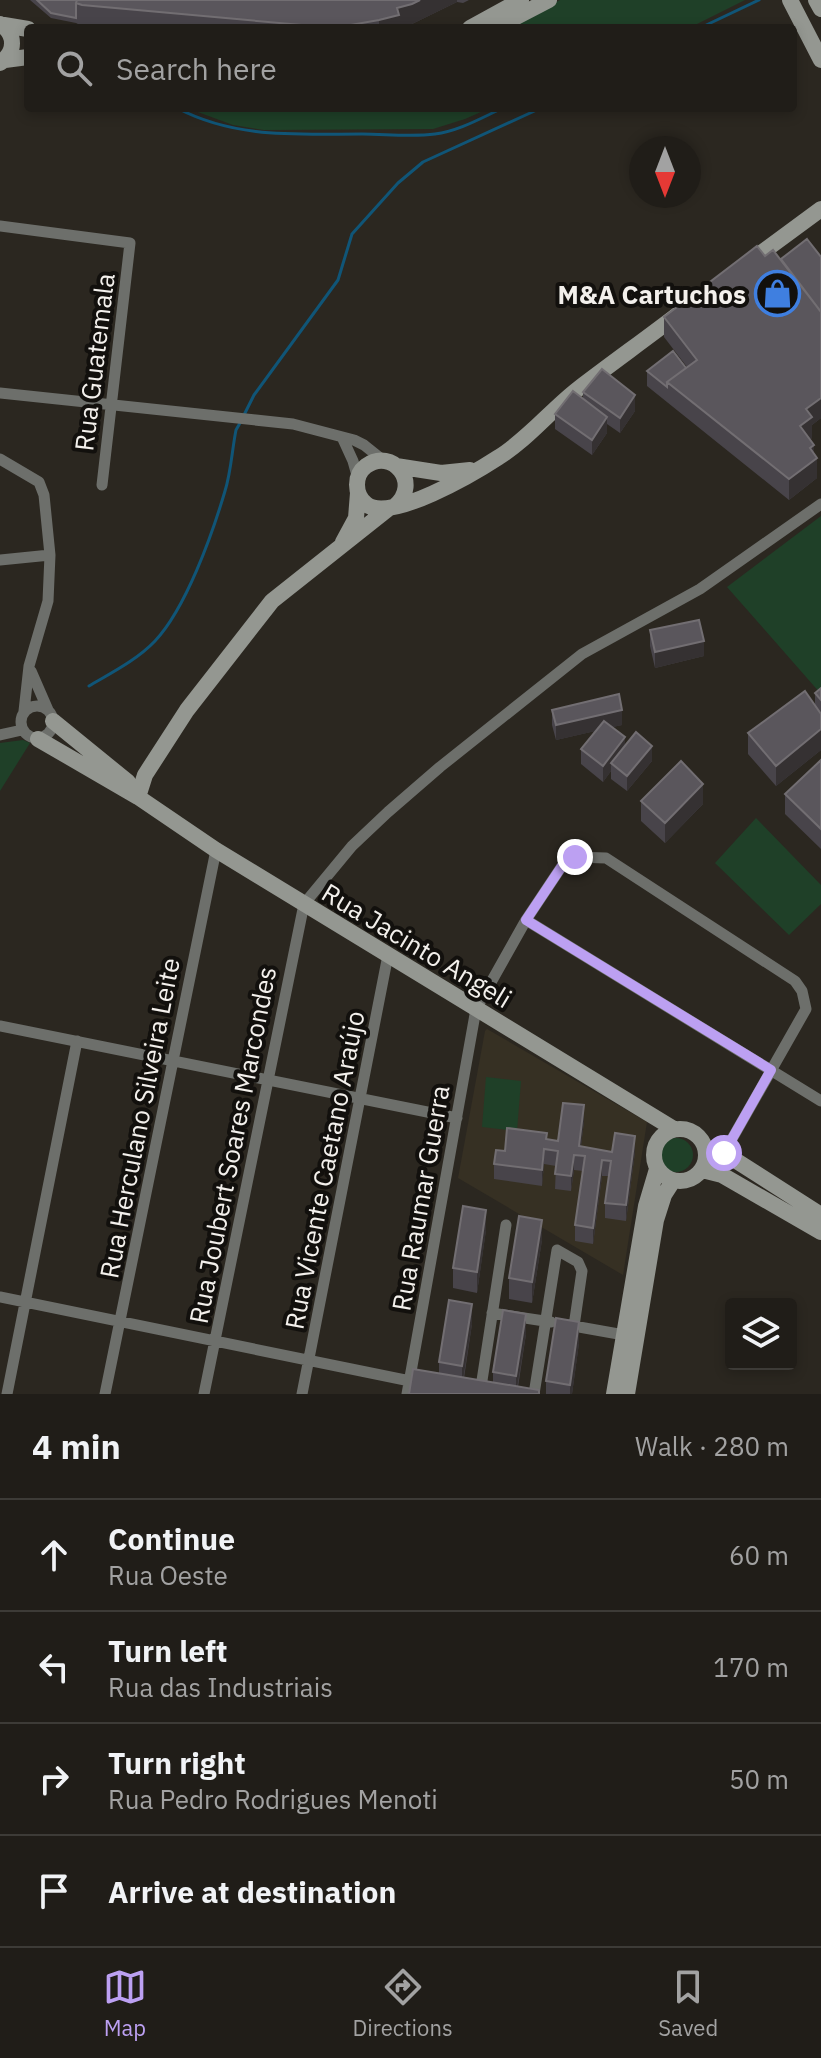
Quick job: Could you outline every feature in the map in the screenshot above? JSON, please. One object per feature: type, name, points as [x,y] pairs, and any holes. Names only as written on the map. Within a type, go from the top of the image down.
[{"type":"street","points":[[477,24],[521,0]]},
{"type":"street","points":[[503,24],[549,0]]},
{"type":"street","points":[[790,0],[821,60]]},
{"type":"street","points":[[816,0],[821,9]]},
{"type":"street","points":[[2,24],[24,28]]},
{"type":"street","points":[[2,24],[13,42],[3,62]]},
{"type":"street","points":[[3,62],[24,58]]},
{"type":"street","points":[[733,274],[814,218],[821,209]]},
{"type":"street","name":"Rua Guatemala","points":[[0,226],[130,243],[102,485]]},
{"type":"street","points":[[358,486],[369,506],[382,510],[392,508],[415,501],[501,456],[575,392],[696,301]]},
{"type":"street","points":[[0,393],[204,412],[311,427],[364,445],[404,475],[406,489],[400,502],[272,601],[187,710],[145,775],[138,797]]},
{"type":"street","points":[[339,547],[356,518],[358,486],[353,461],[342,437]]},
{"type":"street","points":[[0,459],[39,482],[44,495],[50,555],[48,601],[29,666],[20,723],[26,735],[38,739],[49,733],[51,716],[29,666]]},
{"type":"street","points":[[358,486],[367,466],[390,464],[441,473],[479,468]]},
{"type":"street","points":[[304,904],[352,846],[388,812],[582,654],[700,589],[821,504]]},
{"type":"street","points":[[0,560],[50,555]]},
{"type":"street","points":[[24,711],[36,706],[51,716]]},
{"type":"street","name":"Rua Jacinto Angeli","points":[[51,716],[129,782],[138,797]]},
{"type":"street","points":[[0,735],[22,730]]},
{"type":"street","name":"Rua Jacinto Angeli","points":[[38,739],[138,797],[216,850],[674,1129]]},
{"type":"street","name":"Rua Herculano Silveira Leite","points":[[105,1394],[216,850]]},
{"type":"street","name":"Rua Raumar Guerra","points":[[407,1394],[476,1009],[526,920],[564,863],[575,857],[606,858],[795,981],[806,1000],[806,1009],[771,1070]]},
{"type":"street","name":"Rua Joubert Soares Marcondes","points":[[204,1394],[304,904]]},
{"type":"street","points":[[526,920],[821,1101]]},
{"type":"street","name":"Rua Vicente Caetano Araújo","points":[[302,1394],[388,955]]},
{"type":"street","points":[[0,1026],[457,1118]]},
{"type":"street","points":[[7,1394],[77,1041]]},
{"type":"street","points":[[724,1153],[771,1070]]},
{"type":"street","points":[[614,1394],[646,1206],[657,1169],[653,1151],[664,1134],[674,1129],[694,1133],[706,1149],[724,1153],[821,1215]]},
{"type":"street","points":[[657,1169],[673,1181],[686,1181],[702,1170],[706,1149]]},
{"type":"street","points":[[702,1170],[722,1175],[821,1232]]},
{"type":"street","points":[[627,1394],[656,1220],[664,1195],[673,1181]]},
{"type":"street","points":[[481,1387],[506,1225]]},
{"type":"street","points":[[534,1394],[557,1250],[578,1262],[582,1271],[574,1326]]},
{"type":"street","points":[[0,1297],[410,1381]]},
{"type":"street","points":[[492,1313],[624,1335]]},
{"type":"shaded area","points":[[487,1029],[647,1122],[623,1275],[458,1178]]},
{"type":"green space","points":[[560,0],[745,0],[697,24],[514,24]]},
{"type":"green space","points":[[198,112],[481,112],[433,129],[264,130],[233,125]]},
{"type":"green space","points":[[821,516],[821,694],[727,587]]},
{"type":"green space","points":[[23,740],[30,743],[0,791],[0,743]]},
{"type":"green space","points":[[756,818],[821,885],[821,904],[789,935],[715,863]]},
{"type":"green space","points":[[486,1077],[521,1081],[517,1131],[482,1127]]},
{"type":"green space","points":[[676,1138],[688,1143],[693,1155],[688,1167],[676,1172],[664,1167],[659,1155],[664,1143]]},
{"type":"building","points":[[37,0],[77,0],[76,18],[51,13]]},
{"type":"building","points":[[77,0],[420,0],[397,8],[399,15],[356,24],[291,24],[76,3]]},
{"type":"building","points":[[807,239],[821,257],[821,312],[781,259]]},
{"type":"building","points":[[757,246],[765,256],[773,250],[821,312],[821,398],[806,409],[812,417],[800,426],[814,445],[810,448],[817,458],[789,479],[667,382],[697,360],[664,317]]},
{"type":"building","points":[[673,351],[686,368],[667,382],[667,387],[647,371]]},
{"type":"building","points":[[602,369],[635,395],[620,418],[583,392]]},
{"type":"building","points":[[573,391],[607,417],[592,440],[555,414]]},
{"type":"building","points":[[699,620],[704,641],[655,652],[650,630]]},
{"type":"building","points":[[805,691],[821,714],[821,729],[776,766],[748,733]]},
{"type":"building","points":[[619,694],[622,710],[556,725],[552,710]]},
{"type":"building","points":[[604,721],[625,737],[603,766],[581,749]]},
{"type":"building","points":[[636,732],[652,746],[627,776],[611,763]]},
{"type":"building","points":[[821,760],[821,829],[785,794]]},
{"type":"building","points":[[681,761],[703,784],[665,823],[641,801]]},
{"type":"building","points":[[563,1103],[584,1105],[579,1146],[612,1152],[615,1133],[635,1136],[626,1205],[605,1203],[611,1161],[602,1160],[593,1228],[575,1225],[585,1156],[574,1155],[571,1176],[555,1174],[558,1151],[544,1149],[542,1170],[494,1164],[496,1150],[505,1151],[507,1128],[547,1133],[546,1139],[558,1141]]},
{"type":"building","points":[[463,1206],[486,1210],[477,1272],[453,1268]]},
{"type":"building","points":[[519,1216],[542,1220],[532,1282],[509,1278]]},
{"type":"building","points":[[449,1300],[472,1304],[462,1366],[439,1362]]},
{"type":"building","points":[[503,1310],[526,1314],[516,1376],[493,1372]]},
{"type":"building","points":[[556,1318],[579,1322],[570,1385],[546,1381]]},
{"type":"building","points":[[413,1369],[539,1390],[539,1394],[409,1394]]},
{"type":"waterway","points":[[708,24],[759,0]]},
{"type":"waterway","points":[[186,112],[222,125],[267,133],[408,135],[453,130],[495,112]]},
{"type":"waterway","points":[[243,417],[254,395],[338,280],[352,234],[398,183],[423,162],[532,112]]},
{"type":"waterway","points":[[89,686],[148,648],[177,610],[213,528],[227,484],[236,430],[240,423]]},
{"type":"place","name":"M&A Cartuchos","points":[[777,294]]},
{"type":"route","points":[[575,857],[564,863],[526,920],[771,1070],[724,1153]]}]
